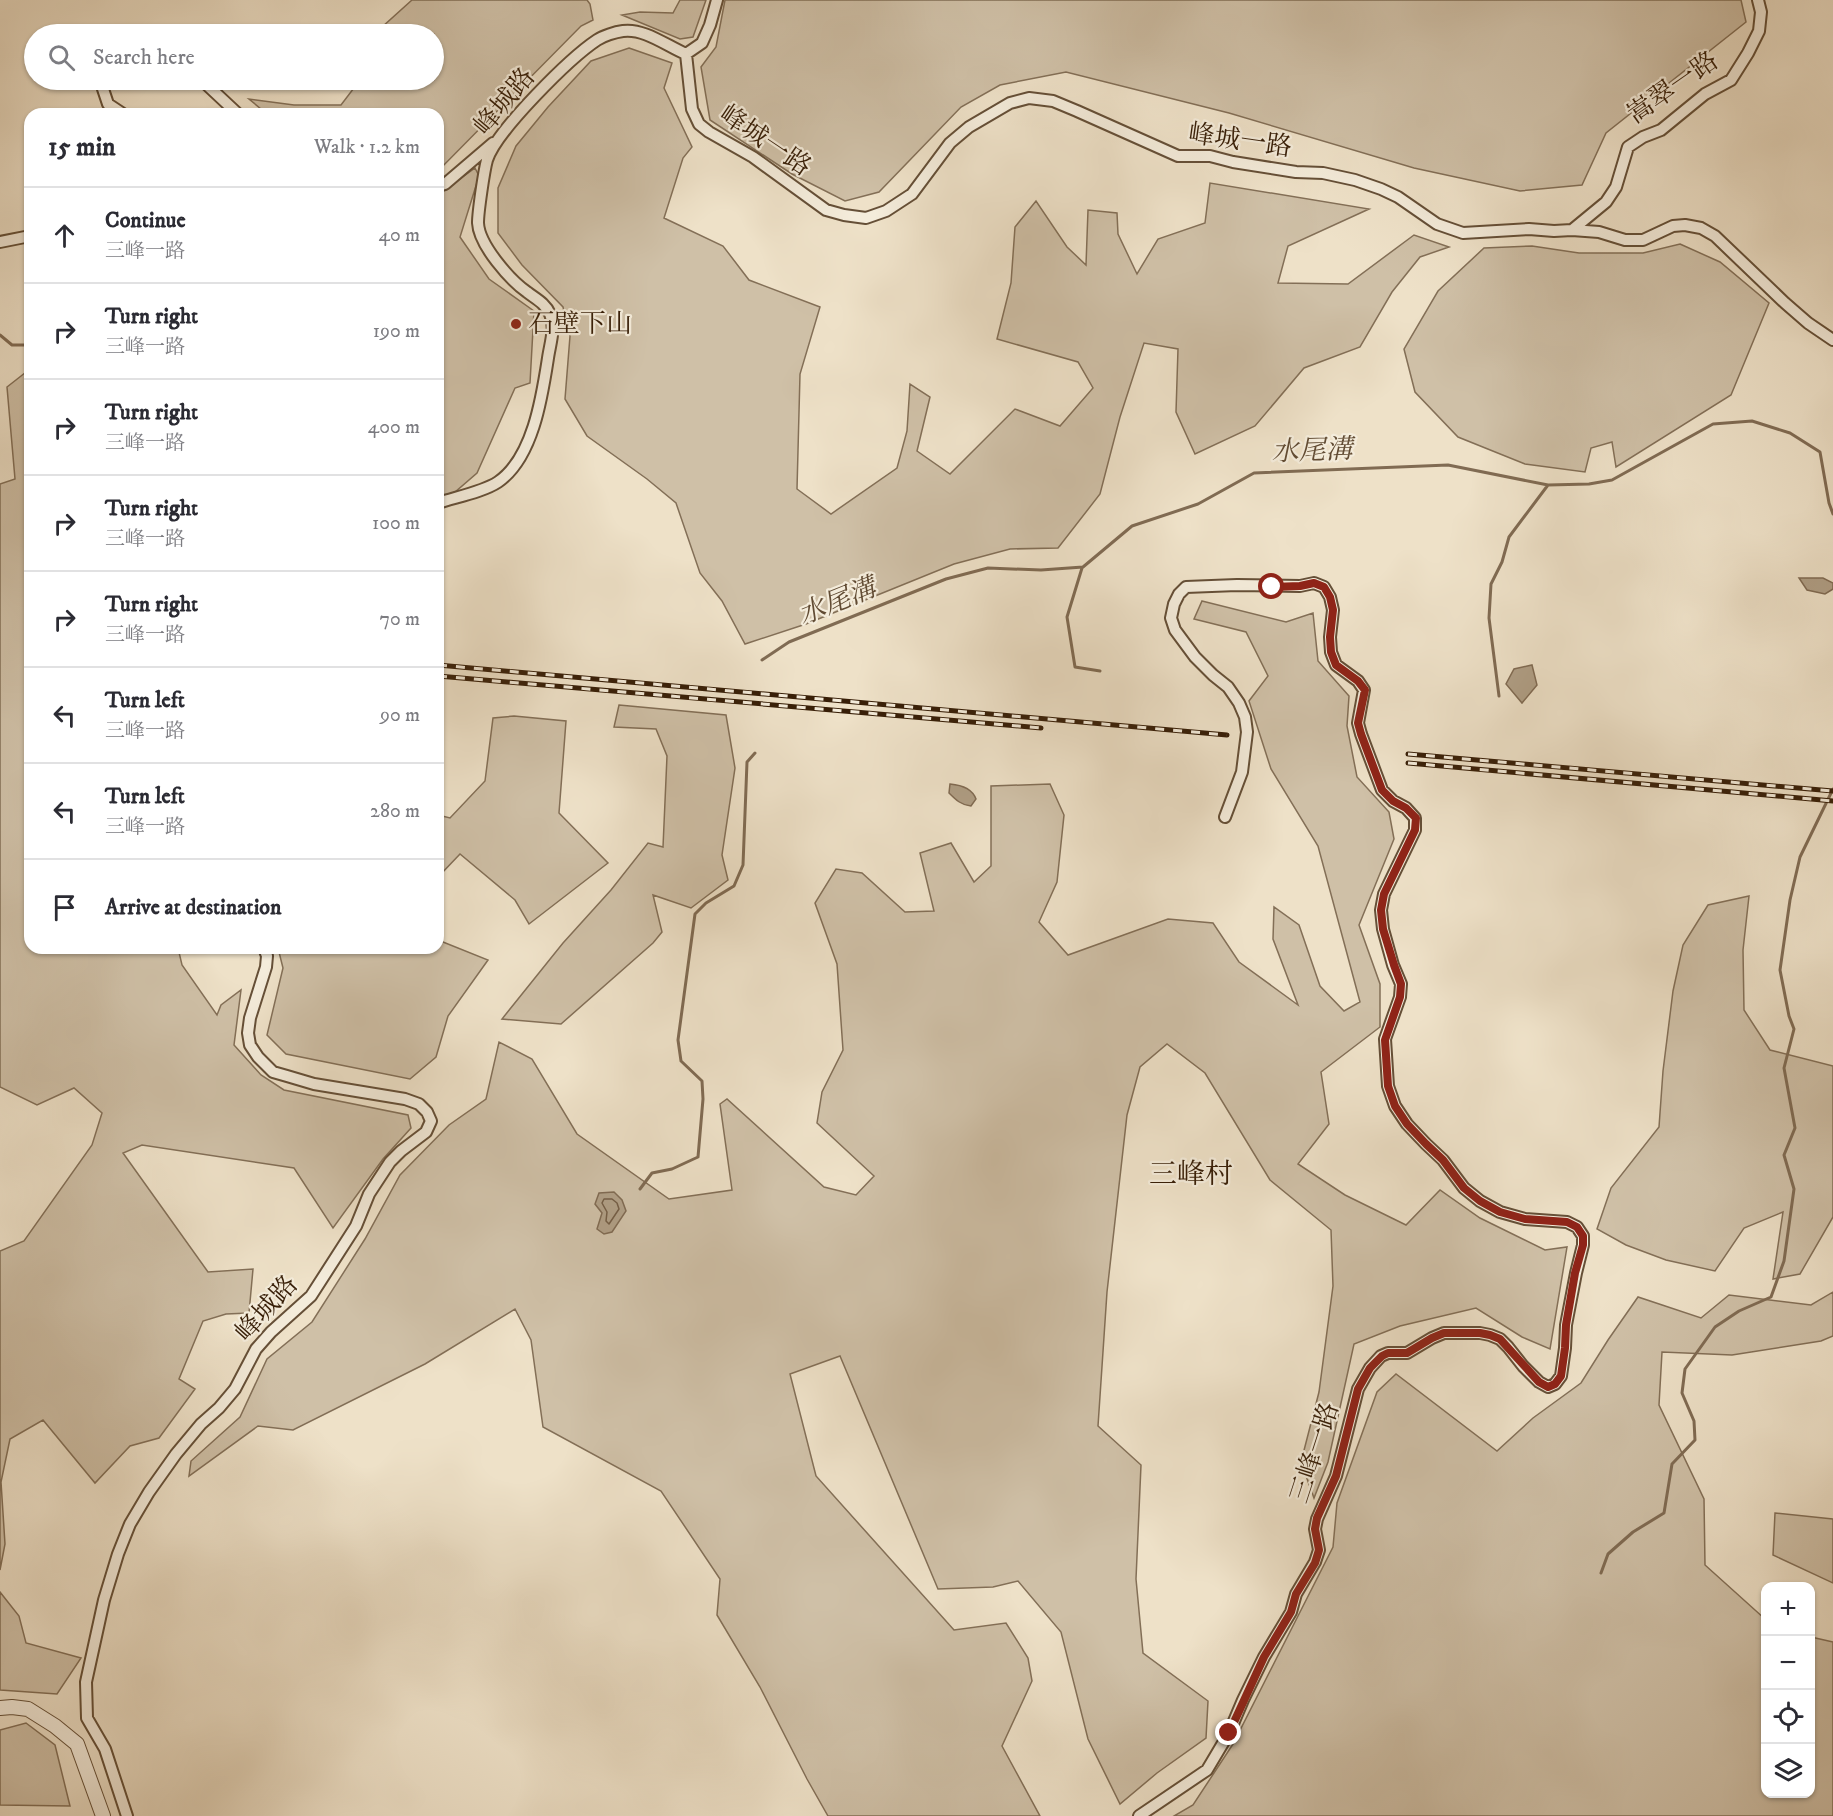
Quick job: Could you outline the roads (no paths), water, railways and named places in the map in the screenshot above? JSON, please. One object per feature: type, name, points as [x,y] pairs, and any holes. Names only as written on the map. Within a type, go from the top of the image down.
[{"type":"street","points":[[686,54],[702,42],[710,25],[717,0]]},
{"type":"street","name":"嵩翠一路","points":[[1572,230],[1606,202],[1616,187],[1628,147],[1643,137],[1661,130],[1705,94],[1731,80],[1759,31],[1761,12],[1758,0]]},
{"type":"street","name":"峰城路","points":[[444,501],[498,482],[512,468],[525,449],[538,414],[553,328],[550,314],[541,301],[526,292],[504,269],[488,249],[478,225],[487,160],[498,139],[565,67],[598,40],[623,31],[644,34],[686,54]]},
{"type":"street","name":"峰城一路","points":[[686,54],[692,109],[699,124],[708,132],[753,157],[826,210],[844,215],[866,218],[886,211],[912,194],[950,142],[969,127],[1010,103],[1029,98],[1053,101],[1178,156],[1210,156],[1233,162],[1296,172],[1323,173],[1354,180],[1398,197],[1437,224],[1463,233],[1529,229],[1572,230],[1599,232],[1625,240],[1642,240],[1672,226],[1685,225],[1701,228],[1715,236],[1808,323],[1833,340]]},
{"type":"street","points":[[103,90],[108,104],[114,108]]},
{"type":"street","points":[[212,90],[232,108]]},
{"type":"street","points":[[444,184],[498,139]]},
{"type":"street","points":[[0,242],[24,237]]},
{"type":"street","name":"三峰一路","points":[[1139,1816],[1206,1770],[1229,1733],[1260,1665],[1291,1612],[1296,1594],[1315,1563],[1319,1550],[1315,1529],[1317,1518],[1336,1476],[1358,1389],[1370,1368],[1388,1353],[1407,1353],[1444,1333],[1480,1333],[1500,1339],[1539,1382],[1548,1387],[1555,1384],[1561,1376],[1566,1325],[1575,1273],[1583,1245],[1583,1236],[1577,1227],[1567,1222],[1525,1219],[1500,1212],[1480,1201],[1464,1188],[1443,1160],[1407,1124],[1395,1106],[1388,1086],[1385,1040],[1400,997],[1401,984],[1383,929],[1381,910],[1384,894],[1415,830],[1416,818],[1382,790],[1358,723],[1365,690],[1358,681],[1336,665],[1331,644],[1333,610],[1330,597],[1324,587],[1314,583],[1272,587],[1237,585],[1186,587],[1174,604],[1171,618],[1175,630],[1195,657],[1228,687],[1245,717],[1247,732],[1242,772],[1225,817]]},
{"type":"street","name":"峰城路","points":[[127,1816],[105,1749],[87,1718],[86,1682],[104,1600],[130,1524],[176,1454],[235,1389],[256,1349],[271,1332],[311,1296],[356,1226],[369,1194],[390,1162],[401,1150],[426,1132],[431,1121],[427,1112],[419,1104],[405,1099],[314,1084],[273,1072],[258,1057],[250,1045],[248,1033],[250,1018],[266,967],[266,954]]},
{"type":"street","points":[[0,1708],[27,1709],[56,1726],[77,1744],[103,1816]]},
{"type":"water","points":[[1799,578],[1823,578],[1833,583],[1833,589],[1825,594],[1807,590]]},
{"type":"water","points":[[1532,665],[1537,685],[1522,703],[1506,684],[1514,669]]},
{"type":"water","points":[[950,784],[962,786],[972,792],[976,799],[971,806],[964,805],[949,793]]},
{"type":"water","points":[[614,1192],[622,1200],[626,1211],[612,1232],[604,1234],[597,1229],[602,1213],[595,1204],[599,1193]]},
{"type":"waterway","points":[[0,335],[12,345],[24,345]]},
{"type":"waterway","name":"水尾溝","points":[[762,660],[789,642],[946,579],[988,568],[1041,570],[1083,567],[1132,526],[1198,504],[1254,473],[1448,465],[1548,485],[1589,484],[1612,480],[1713,424],[1752,421],[1790,433],[1820,452],[1833,514]]},
{"type":"waterway","points":[[1499,696],[1489,618],[1491,584],[1502,562],[1509,537],[1548,485]]},
{"type":"waterway","points":[[1082,568],[1067,617],[1075,667],[1100,671]]},
{"type":"waterway","name":"水尾溝","points":[[640,1189],[652,1173],[672,1169],[698,1157],[703,1099],[702,1081],[681,1061],[678,1040],[695,914],[706,903],[734,886],[743,865],[747,762],[755,753]]},
{"type":"waterway","points":[[1601,1573],[1608,1554],[1633,1532],[1664,1513],[1672,1464],[1695,1440],[1694,1421],[1682,1393],[1685,1369],[1715,1327],[1739,1311],[1771,1297],[1784,1261],[1794,1189],[1784,1155],[1795,1128],[1784,1068],[1794,1029],[1789,1016],[1780,970],[1790,900],[1800,857],[1833,789]]},
{"type":"railway","points":[[444,666],[1227,735]]},
{"type":"railway","points":[[444,677],[1041,728]]},
{"type":"railway","points":[[1408,754],[1833,791]]},
{"type":"railway","points":[[1408,763],[1833,801]]},
{"type":"place","name":"石壁下山","points":[[516,324]]},
{"type":"district","name":"三峰村","points":[[1191,1174]]}]
